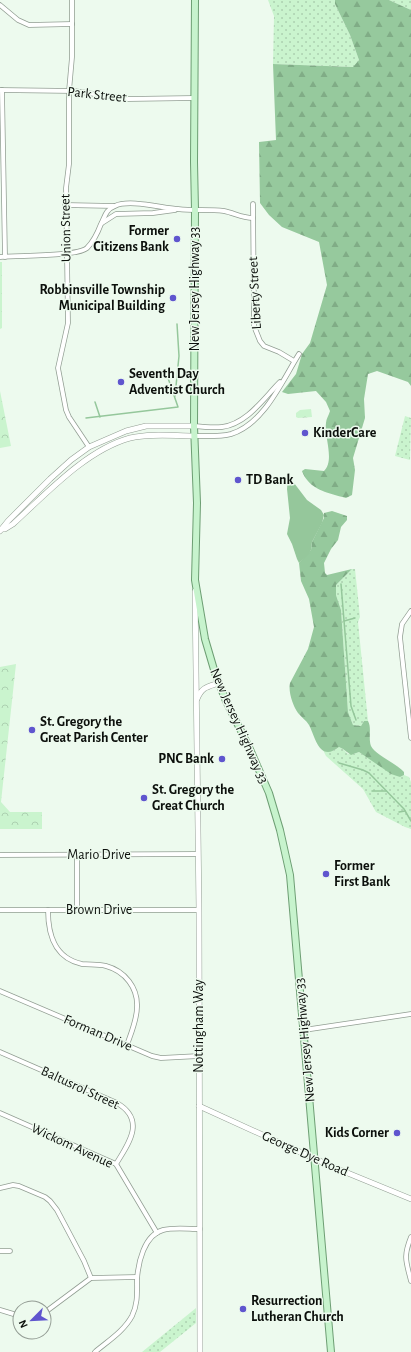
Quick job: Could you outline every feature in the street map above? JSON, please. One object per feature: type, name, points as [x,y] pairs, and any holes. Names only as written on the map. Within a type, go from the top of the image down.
[{"type":"main road","name":"New Jersey Highway 33","points":[[195,0],[194,436],[197,504],[195,580],[205,639],[219,683],[269,793],[280,830],[291,882],[331,1352]]},
{"type":"street","name":"Union Street","points":[[72,0],[72,57],[69,91],[69,164],[66,188],[68,323],[58,368],[66,410],[89,447]]},
{"type":"street","points":[[0,5],[18,20],[29,25],[72,24]]},
{"type":"street","points":[[1,90],[5,257]]},
{"type":"street","name":"Park Street","points":[[1,90],[69,91],[128,99],[194,98]]},
{"type":"street","points":[[66,205],[114,206],[123,204],[145,205],[178,210]]},
{"type":"street","name":"Liberty Street","points":[[253,204],[254,320],[257,335],[264,346],[279,352],[294,361]]},
{"type":"street","points":[[0,257],[76,253],[87,248],[102,223],[103,217],[114,206]]},
{"type":"street","points":[[102,223],[116,214],[153,213],[178,210],[224,211],[245,218],[253,218]]},
{"type":"street","points":[[1,530],[13,524],[89,457],[112,444],[131,438],[151,436],[224,436],[243,429],[256,418],[264,408],[299,354]]},
{"type":"street","points":[[1,530],[8,520],[50,479],[71,460],[89,447],[126,431],[146,426],[220,427],[235,424],[250,412],[283,379]]},
{"type":"street","points":[[89,447],[98,451]]},
{"type":"street","points":[[89,447],[89,457]]},
{"type":"street","name":"Nottingham Way","points":[[195,580],[195,685],[197,700],[199,910],[200,1352]]},
{"type":"street","points":[[411,611],[402,624],[400,637],[411,738]]},
{"type":"street","points":[[197,700],[203,689],[219,683]]},
{"type":"street","name":"Mario Drive","points":[[0,855],[198,854]]},
{"type":"street","points":[[77,855],[77,910]]},
{"type":"street","name":"Brown Drive","points":[[0,910],[199,910]]},
{"type":"street","points":[[48,910],[51,937],[54,944],[64,955],[77,962],[112,968],[124,976],[133,988],[137,1001],[137,1008],[127,1046]]},
{"type":"street","name":"Forman Drive","points":[[0,991],[152,1056],[161,1058],[199,1056]]},
{"type":"street","points":[[304,1030],[411,1014]]},
{"type":"street","name":"Baltusrol Street","points":[[0,1052],[117,1103],[127,1110],[132,1121],[133,1133],[116,1164]]},
{"type":"street","name":"George Dye Road","points":[[199,1106],[315,1159],[411,1199]]},
{"type":"street","name":"Wickom Avenue","points":[[0,1113],[116,1164],[157,1233]]},
{"type":"street","points":[[0,1188],[13,1185],[19,1186],[45,1197],[50,1201],[57,1210],[91,1278]]},
{"type":"street","points":[[94,1352],[121,1330],[132,1316],[137,1301],[137,1277],[139,1267],[144,1250],[152,1237],[157,1233],[168,1230],[200,1229]]},
{"type":"street","points":[[411,1237],[407,1247],[406,1257],[411,1281]]},
{"type":"street","points":[[0,1251],[10,1251]]},
{"type":"street","points":[[52,1307],[91,1278],[137,1277]]},
{"type":"street","points":[[0,1310],[12,1314]]},
{"type":"green space","points":[[268,0],[335,0],[335,4],[350,35],[359,60],[354,67],[273,64],[274,16]]},
{"type":"green space","points":[[335,0],[389,0],[411,10],[411,386],[408,382],[377,371],[368,374],[364,399],[365,418],[353,458],[355,470],[352,495],[346,498],[314,487],[309,483],[302,471],[305,469],[324,471],[329,461],[326,420],[330,411],[326,402],[316,391],[288,394],[282,392],[296,374],[302,354],[310,343],[327,285],[319,242],[282,227],[269,215],[260,203],[259,142],[276,140],[273,64],[353,67],[359,60],[350,35],[335,4]]},
{"type":"green space","points":[[389,0],[411,0],[411,10]]},
{"type":"green space","points":[[0,262],[2,262],[2,328],[0,329]]},
{"type":"green space","points":[[0,391],[11,446],[0,448]]},
{"type":"green space","points":[[311,409],[312,417],[296,417],[296,413],[300,410]]},
{"type":"green space","points":[[405,416],[411,418],[410,460],[395,456]]},
{"type":"green space","points":[[332,511],[347,516],[347,520],[341,527],[338,540],[331,549],[324,563],[325,573],[327,575],[352,569],[336,585],[336,595],[341,610],[348,712],[353,725],[361,726],[364,721],[368,721],[370,727],[371,746],[377,753],[404,772],[404,775],[400,777],[391,774],[359,752],[351,755],[339,747],[327,752],[322,750],[309,725],[296,710],[291,699],[290,683],[308,649],[314,627],[309,599],[301,581],[299,563],[311,550],[312,542],[324,518],[324,513]]},
{"type":"green space","points":[[352,569],[355,569],[360,617],[358,622],[368,721],[364,721],[361,726],[353,725],[348,712],[341,610],[336,595],[336,585]]},
{"type":"green space","points":[[16,664],[1,802],[10,812],[42,812],[42,829],[0,829],[0,667]]},
{"type":"green space","points":[[339,747],[348,754],[359,752],[400,777],[404,775],[409,777],[411,782],[411,829],[376,812],[363,789],[326,756],[323,750],[331,751]]},
{"type":"green space","points":[[196,1308],[196,1323],[160,1352],[142,1352]]},
{"type":"shaded area","points":[[288,477],[307,500],[321,510],[324,515],[322,523],[312,542],[311,550],[299,563],[287,534],[290,518],[287,489]]},
{"type":"waterway","points":[[175,396],[179,356],[177,324]]},
{"type":"waterway","points":[[86,418],[178,407],[168,378]]},
{"type":"waterway","points":[[95,402],[100,417]]},
{"type":"waterway","points":[[341,584],[351,706],[356,720]]},
{"type":"waterway","points":[[344,621],[355,618]]},
{"type":"waterway","points":[[339,763],[369,773],[404,809],[411,821]]},
{"type":"waterway","points":[[372,791],[386,791]]},
{"type":"waterway","points":[[399,812],[405,811]]},
{"type":"place","name":"Former Citizens Bank","points":[[177,239]]},
{"type":"place","name":"Robbinsville Township Municipal Building","points":[[173,298]]},
{"type":"place","name":"Seventh Day Adventist Church","points":[[121,382]]},
{"type":"place","name":"KinderCare","points":[[305,433]]},
{"type":"place","name":"TD Bank","points":[[238,480]]},
{"type":"place","name":"St. Gregory the Great Parish Center","points":[[32,730]]},
{"type":"place","name":"PNC Bank","points":[[222,759]]},
{"type":"place","name":"St. Gregory the Great Church","points":[[144,798]]},
{"type":"place","name":"Former First Bank","points":[[326,874]]},
{"type":"place","name":"Kids Corner","points":[[397,1133]]},
{"type":"place","name":"Resurrection Lutheran Church","points":[[243,1309]]}]
